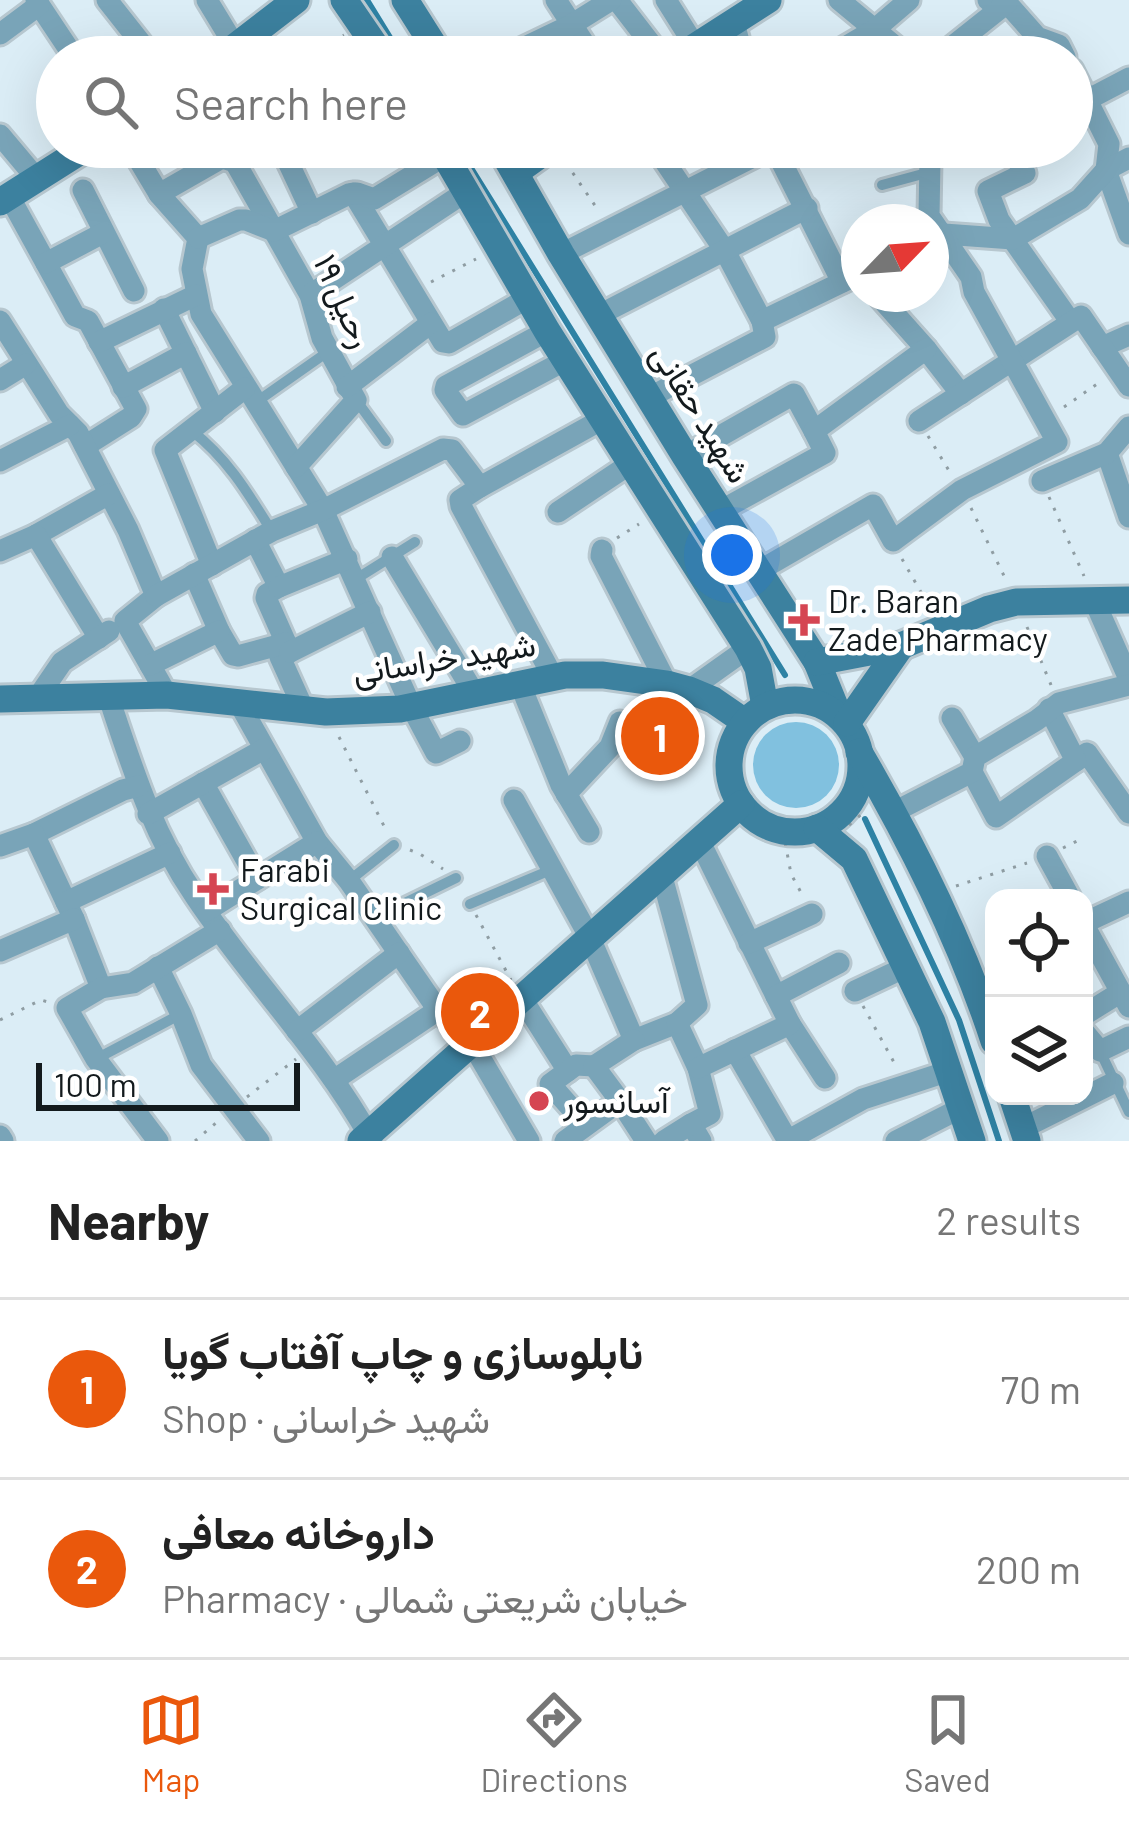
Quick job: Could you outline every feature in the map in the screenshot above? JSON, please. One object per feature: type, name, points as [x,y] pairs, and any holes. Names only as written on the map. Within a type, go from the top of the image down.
[{"type":"main road","points":[[254,36],[296,0]]},
{"type":"main road","points":[[344,0],[369,36]]},
{"type":"main road","points":[[405,0],[428,36]]},
{"type":"main road","points":[[711,36],[768,0]]},
{"type":"main road","points":[[4,199],[54,168]]},
{"type":"main road","points":[[453,168],[601,420],[748,648],[758,668],[755,714]]},
{"type":"main road","name":"شهید حقانی","points":[[513,168],[685,456],[817,662],[843,720]]},
{"type":"main road","points":[[516,172],[526,168]]},
{"type":"main road","points":[[678,542],[699,548],[711,542],[720,532],[719,511]]},
{"type":"main road","points":[[817,662],[901,646],[1016,602],[1129,600]]},
{"type":"main road","points":[[843,720],[901,646]]},
{"type":"main road","name":"شهید خراسانی","points":[[0,697],[167,694],[315,711],[411,706],[553,677],[603,676],[678,687],[755,714]]},
{"type":"main road","points":[[972,1141],[932,1022],[854,859],[824,834],[783,832],[765,825],[741,804],[730,780],[730,748],[755,714],[783,700],[802,700],[819,704],[843,720],[889,804],[985,1013]]},
{"type":"main road","points":[[824,834],[856,789],[859,752]]},
{"type":"main road","points":[[368,1139],[741,804]]},
{"type":"main road","points":[[907,969],[910,959],[928,944],[939,940],[956,946]]},
{"type":"main road","points":[[1015,1105],[1025,1134]]},
{"type":"street","points":[[106,0],[135,36]]},
{"type":"street","points":[[207,0],[224,36]]},
{"type":"street","points":[[556,0],[579,36]]},
{"type":"street","points":[[549,36],[614,0],[644,36]]},
{"type":"street","points":[[666,0],[681,36]]},
{"type":"street","points":[[839,0],[882,36]]},
{"type":"street","points":[[864,36],[909,0]]},
{"type":"street","points":[[964,36],[993,1],[1036,36]]},
{"type":"street","points":[[0,34],[38,3],[60,36]]},
{"type":"street","points":[[734,22],[737,36]]},
{"type":"street","points":[[1093,97],[1129,78]]},
{"type":"street","points":[[1093,110],[1109,144],[1106,170],[1129,234]]},
{"type":"street","points":[[0,135],[37,179]]},
{"type":"street","points":[[949,237],[1012,239],[1080,199],[1106,170],[1129,158]]},
{"type":"street","points":[[144,168],[159,194],[198,238]]},
{"type":"street","name":"رحیل ۱۹","points":[[159,194],[196,168]]},
{"type":"street","name":"رحیل ۱۹","points":[[238,168],[310,295],[329,351],[351,393],[296,467]]},
{"type":"street","points":[[291,168],[312,213]]},
{"type":"street","points":[[198,238],[239,220],[274,231],[353,193],[374,199],[419,168]]},
{"type":"street","points":[[650,397],[765,337],[762,321],[725,251],[669,168]]},
{"type":"street","points":[[561,254],[733,168]]},
{"type":"street","points":[[785,168],[841,263]]},
{"type":"street","points":[[927,168],[929,204]]},
{"type":"street","points":[[1022,168],[1025,173],[988,190],[999,220],[1070,321]]},
{"type":"street","points":[[83,190],[134,291]]},
{"type":"street","points":[[310,295],[467,191]]},
{"type":"street","points":[[353,193],[437,332],[449,343],[528,298]]},
{"type":"street","points":[[4,199],[75,316],[86,319],[136,413],[85,446]]},
{"type":"street","points":[[599,315],[807,208]]},
{"type":"street","points":[[46,263],[104,232]]},
{"type":"street","points":[[198,238],[192,269],[201,314],[323,510],[436,753],[460,741]]},
{"type":"street","points":[[757,572],[873,506],[893,541],[962,490],[1057,442],[974,292],[971,278],[949,251]]},
{"type":"street","points":[[762,321],[841,282]]},
{"type":"street","points":[[99,342],[196,295]]},
{"type":"street","points":[[164,309],[215,412]]},
{"type":"street","points":[[893,312],[961,394]]},
{"type":"street","points":[[920,421],[1081,316],[1123,378]]},
{"type":"street","points":[[0,321],[85,446],[157,596]]},
{"type":"street","points":[[547,331],[445,390],[464,415],[566,360]]},
{"type":"street","points":[[351,393],[437,332]]},
{"type":"street","points":[[1102,346],[1129,335]]},
{"type":"street","points":[[814,430],[926,349]]},
{"type":"street","points":[[123,387],[186,353]]},
{"type":"street","points":[[0,380],[26,364]]},
{"type":"street","points":[[685,456],[794,394],[825,453],[719,511]]},
{"type":"street","points":[[250,395],[215,412],[165,450],[220,631],[236,656],[288,648],[370,612]]},
{"type":"street","points":[[553,677],[460,500],[601,420]]},
{"type":"street","points":[[0,461],[70,424]]},
{"type":"street","points":[[1042,481],[1107,453],[1129,427]]},
{"type":"street","points":[[38,697],[62,662],[157,596],[264,536],[443,449],[452,450],[480,487]]},
{"type":"street","points":[[1107,453],[1129,517]]},
{"type":"street","points":[[558,512],[630,464]]},
{"type":"street","points":[[0,551],[109,494]]},
{"type":"street","points":[[36,535],[99,638]]},
{"type":"street","points":[[264,536],[279,587]]},
{"type":"street","points":[[602,550],[601,556],[678,687],[748,648]]},
{"type":"street","points":[[392,557],[474,693]]},
{"type":"street","points":[[288,648],[266,596],[279,587],[351,569]]},
{"type":"street","points":[[889,804],[973,765],[1054,706],[1129,682],[1094,600]]},
{"type":"street","points":[[125,621],[167,694]]},
{"type":"street","points":[[150,664],[220,631]]},
{"type":"street","points":[[288,648],[280,657],[315,711]]},
{"type":"street","points":[[520,684],[566,794],[589,832]]},
{"type":"street","points":[[108,695],[148,814],[170,853],[213,921],[334,1080],[368,1139]]},
{"type":"street","points":[[239,703],[317,842],[437,1010],[471,1042],[529,1141]]},
{"type":"street","points":[[1054,706],[1076,761]]},
{"type":"street","points":[[952,718],[996,817],[1087,753],[1129,813]]},
{"type":"street","points":[[566,794],[610,747],[620,722]]},
{"type":"street","points":[[148,814],[264,749]]},
{"type":"street","points":[[203,783],[257,879]]},
{"type":"street","points":[[0,846],[139,786]]},
{"type":"street","points":[[514,800],[590,938],[634,1040]]},
{"type":"street","points":[[34,834],[101,988]]},
{"type":"street","points":[[699,839],[790,1024],[825,1078]]},
{"type":"street","points":[[158,1141],[96,1059],[67,1007],[101,988],[133,983],[158,967],[257,879],[317,842]]},
{"type":"street","points":[[0,951],[170,853]]},
{"type":"street","points":[[1047,856],[1065,889]]},
{"type":"street","points":[[586,1125],[550,1084],[576,1065],[594,1066],[634,1040],[677,1022],[697,1005],[661,873]]},
{"type":"street","points":[[1093,920],[1129,902]]},
{"type":"street","points":[[749,943],[812,914]]},
{"type":"street","points":[[1093,941],[1125,1000],[1093,1012]]},
{"type":"street","points":[[303,1040],[399,953]]},
{"type":"street","points":[[776,996],[839,963]]},
{"type":"street","points":[[158,967],[201,1065],[259,1141]]},
{"type":"street","points":[[855,991],[907,969]]},
{"type":"street","points":[[521,998],[568,1071]]},
{"type":"street","points":[[334,1080],[437,1010]]},
{"type":"street","points":[[664,1141],[696,1132],[710,1114],[698,1068],[677,1022]]},
{"type":"street","points":[[698,1068],[790,1024]]},
{"type":"street","points":[[1093,1043],[1100,1051],[1129,1037]]},
{"type":"street","points":[[735,1050],[788,1141],[863,1100],[949,1071]]},
{"type":"street","points":[[594,1066],[646,1141]]},
{"type":"street","points":[[1025,1134],[1114,1083]]},
{"type":"street","points":[[565,1141],[620,1101]]},
{"type":"street","points":[[896,1141],[961,1108]]},
{"type":"lane","points":[[882,185],[911,168]]},
{"type":"lane","points":[[250,395],[329,351]]},
{"type":"lane","points":[[351,393],[386,441]]},
{"type":"lane","points":[[192,431],[216,450],[238,478],[264,536]]},
{"type":"lane","points":[[351,569],[392,557],[416,542]]},
{"type":"lane","points":[[349,881],[394,845]]},
{"type":"lane","points":[[470,904],[553,869]]},
{"type":"lane","points":[[374,918],[456,878]]},
{"type":"lane","points":[[96,1059],[182,1014]]},
{"type":"lane","points":[[1100,1051],[1129,1112]]},
{"type":"path","points":[[342,36],[362,26]]},
{"type":"path","points":[[568,168],[612,229]]},
{"type":"path","points":[[412,292],[499,248]]},
{"type":"path","points":[[1057,442],[1058,411],[1123,378]]},
{"type":"path","points":[[1042,481],[1094,600]]},
{"type":"path","points":[[602,550],[660,511]]},
{"type":"path","points":[[893,541],[941,629]]},
{"type":"path","points":[[1016,602],[1054,706]]},
{"type":"path","points":[[315,711],[394,845],[420,854],[456,878]]},
{"type":"path","points":[[824,834],[889,804]]},
{"type":"path","points":[[932,893],[1047,856],[1077,841]]},
{"type":"path","points":[[470,904],[521,998]]},
{"type":"path","points":[[0,1020],[41,1000],[67,1007]]},
{"type":"path","points":[[195,1141],[303,1040]]},
{"type":"shaded area","points":[[796,722],[827,734],[839,765],[827,796],[796,808],[765,796],[753,765],[765,734]]},
{"type":"waterway","points":[[367,0],[389,36]]},
{"type":"waterway","points":[[471,168],[785,675]]},
{"type":"waterway","points":[[865,819],[959,1020],[999,1141]]},
{"type":"place","name":"Dr. Baran Zade Pharmacy","points":[[804,620]]},
{"type":"place","name":"نابلوسازی و چاپ آفتاب گویا","points":[[660,736]]},
{"type":"place","name":"Farabi Surgical Clinic","points":[[213,889]]},
{"type":"place","name":"داروخانه معافی","points":[[480,1012]]},
{"type":"place","name":"آسانسور","points":[[539,1101]]}]
